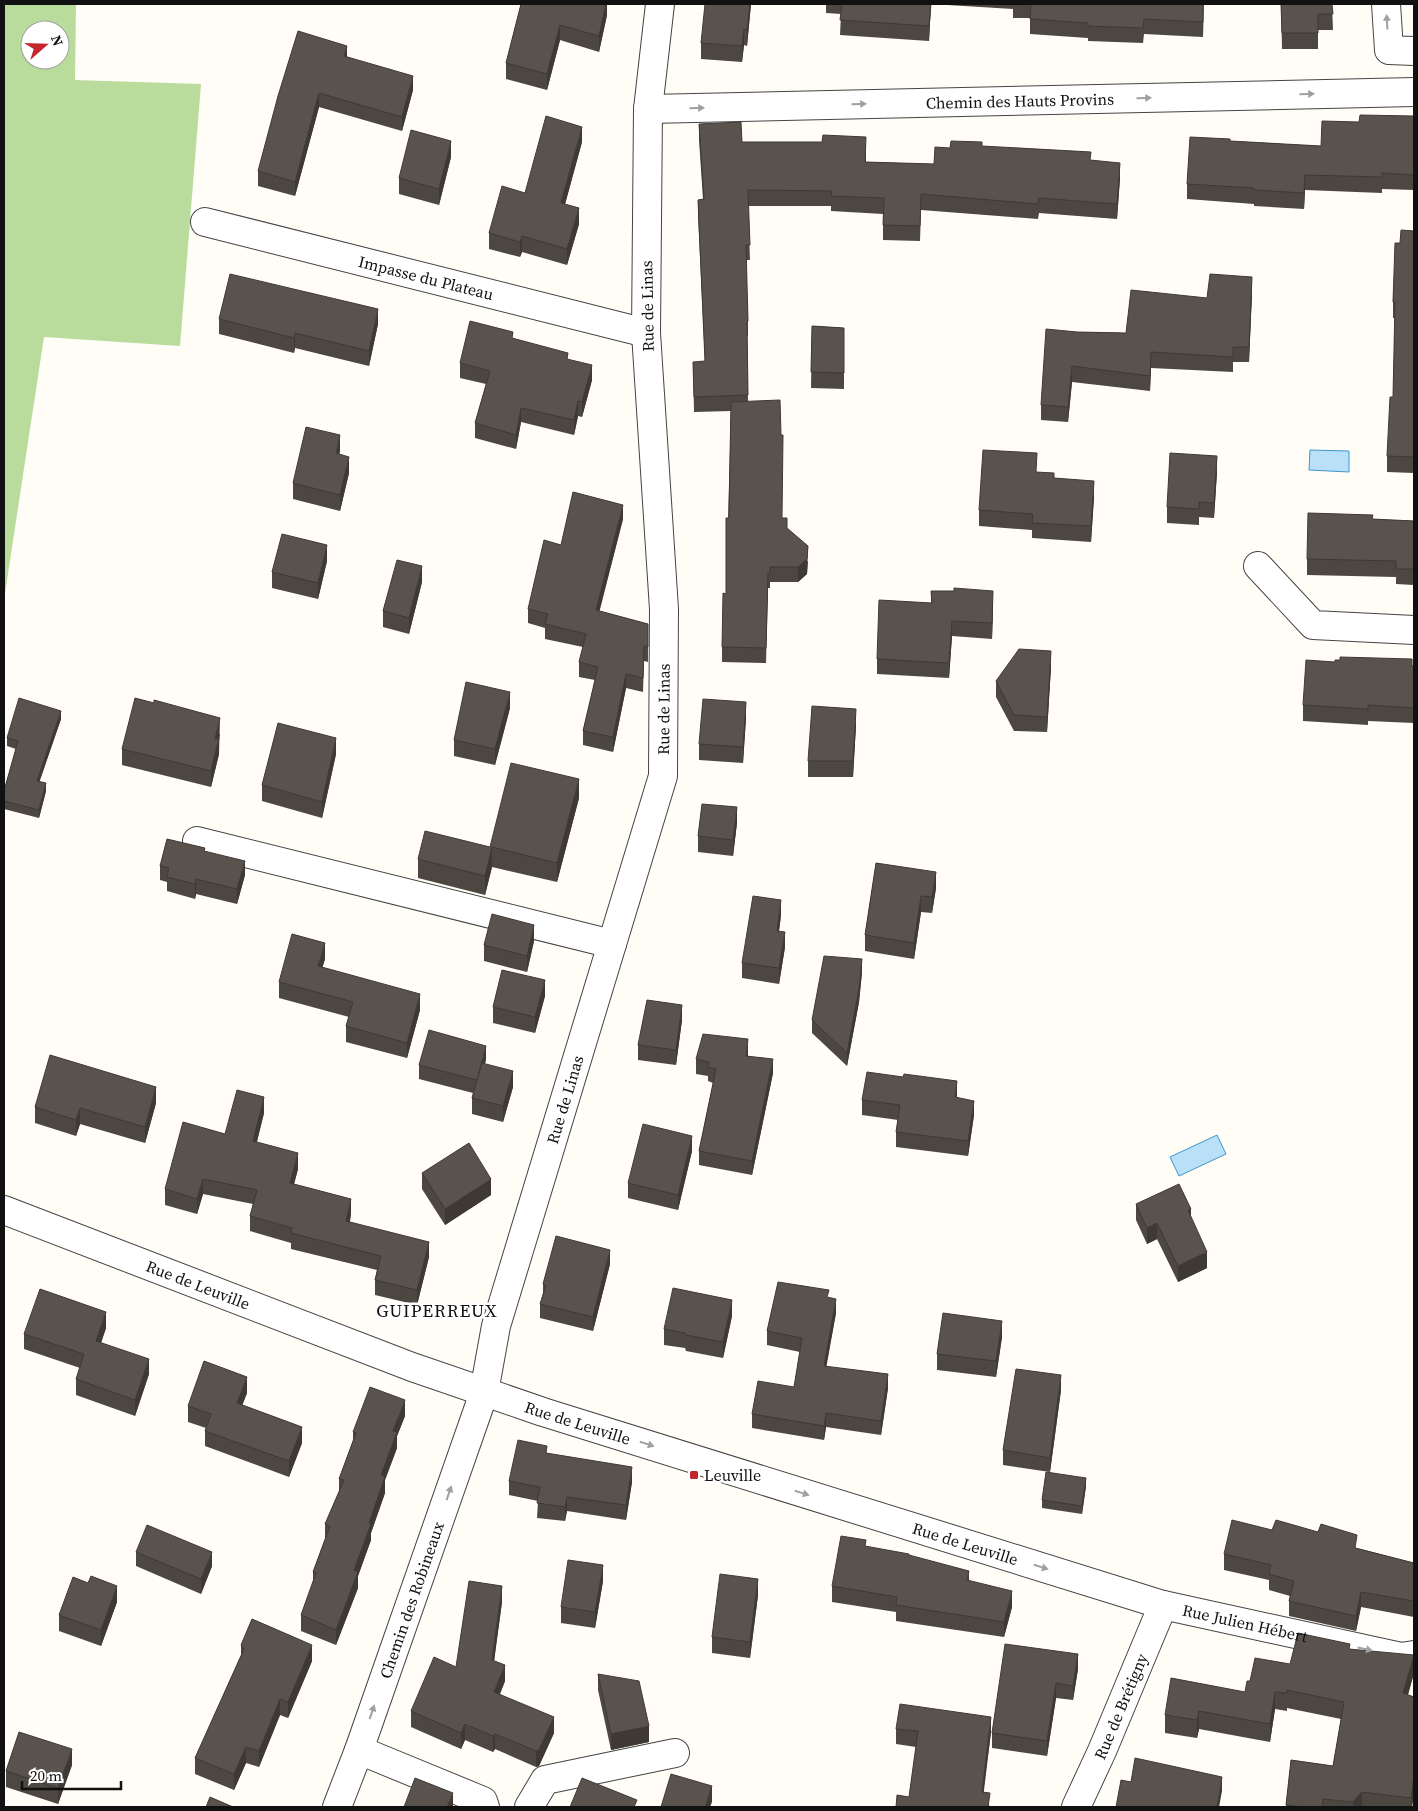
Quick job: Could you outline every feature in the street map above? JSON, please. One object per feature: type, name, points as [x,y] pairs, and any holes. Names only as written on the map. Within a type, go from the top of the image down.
[{"type":"street","name":"Rue de Linas","points":[[484,1392],[496,1326],[663,776],[664,609],[646,333],[648,109],[660,4]]},
{"type":"street","name":"Chemin des Hauts Provins","points":[[648,109],[1404,92],[1401,51],[1386,4]]},
{"type":"street","name":"Impasse du Plateau","points":[[205,222],[646,333]]},
{"type":"street","points":[[1258,566],[1313,625],[1414,630]]},
{"type":"street","points":[[197,841],[612,944]]},
{"type":"street","name":"Rue de Leuville","points":[[4,1210],[412,1368],[543,1412],[1164,1605]]},
{"type":"street","name":"Chemin des Robineaux","points":[[337,1807],[359,1750],[484,1392]]},
{"type":"street","name":"Rue Julien Hébert","points":[[1164,1605],[1401,1657],[1414,1655]]},
{"type":"street","name":"Rue de Brétigny","points":[[1076,1807],[1164,1605]]},
{"type":"street","points":[[359,1750],[482,1801],[485,1807]]},
{"type":"street","points":[[529,1807],[545,1780],[675,1753]]},
{"type":"green space","points":[[4,4],[76,4],[75,80],[201,84],[180,346],[44,337],[4,600]]},
{"type":"water","points":[[1310,450],[1349,451],[1349,472],[1309,470]]},
{"type":"water","points":[[1217,1135],[1226,1154],[1179,1176],[1170,1157]]},
{"type":"building","points":[[521,4],[606,4],[599,36],[560,25],[547,74],[506,63]]},
{"type":"building","points":[[705,4],[750,4],[747,30],[744,29],[742,46],[701,43]]},
{"type":"building","points":[[842,4],[931,4],[929,26],[840,20]]},
{"type":"building","points":[[1031,4],[1203,4],[1203,22],[1144,19],[1143,28],[1088,26],[1088,23],[1030,19]]},
{"type":"building","points":[[1281,4],[1332,4],[1333,14],[1318,14],[1318,33],[1282,33]]},
{"type":"building","points":[[298,31],[347,46],[344,56],[413,76],[402,117],[319,93],[295,182],[258,171]]},
{"type":"building","points":[[1360,115],[1414,116],[1414,175],[1382,173],[1382,177],[1305,175],[1304,193],[1187,184],[1190,137],[1321,146],[1322,121],[1359,122]]},
{"type":"building","points":[[546,116],[582,127],[561,203],[579,208],[567,249],[522,236],[520,242],[489,233],[502,186],[525,193]]},
{"type":"building","points":[[741,122],[742,142],[822,142],[823,135],[866,137],[865,162],[934,164],[935,147],[950,148],[951,141],[982,142],[982,146],[1091,152],[1090,160],[1120,163],[1117,204],[1039,198],[1038,204],[921,194],[920,226],[883,225],[884,198],[831,196],[832,191],[748,190],[750,245],[746,245],[748,395],[694,397],[693,362],[705,361],[698,200],[704,199],[699,124]]},
{"type":"building","points":[[411,130],[451,141],[439,189],[399,178]]},
{"type":"building","points":[[1401,230],[1414,231],[1414,457],[1387,456],[1390,397],[1393,397],[1395,243],[1400,243]]},
{"type":"building","points":[[230,274],[378,309],[369,351],[295,333],[294,338],[219,319]]},
{"type":"building","points":[[1210,274],[1252,277],[1249,347],[1233,347],[1233,357],[1151,352],[1150,376],[1072,366],[1068,407],[1041,405],[1046,329],[1126,333],[1131,290],[1207,298]]},
{"type":"building","points":[[470,321],[513,332],[512,338],[568,353],[567,359],[592,365],[582,402],[578,401],[574,420],[521,408],[516,435],[475,423],[490,371],[460,363]]},
{"type":"building","points":[[812,326],[844,328],[844,373],[811,372]]},
{"type":"building","points":[[780,400],[781,435],[783,435],[782,518],[787,518],[787,528],[808,546],[807,559],[798,567],[770,567],[770,573],[768,573],[766,648],[722,647],[723,593],[726,594],[726,518],[729,518],[731,402]]},
{"type":"building","points":[[306,427],[340,435],[336,453],[349,457],[340,495],[293,483]]},
{"type":"building","points":[[983,450],[1037,453],[1036,472],[1054,473],[1054,478],[1094,481],[1091,526],[1032,523],[1033,514],[979,510]]},
{"type":"building","points":[[1170,453],[1217,456],[1214,503],[1199,502],[1199,509],[1167,507]]},
{"type":"building","points":[[573,492],[623,505],[596,610],[648,624],[648,647],[644,646],[643,678],[626,674],[613,737],[583,731],[598,667],[579,662],[586,634],[545,624],[548,614],[528,609],[544,540],[561,545]]},
{"type":"building","points":[[1308,513],[1373,515],[1372,519],[1414,521],[1414,569],[1396,569],[1396,561],[1307,559]]},
{"type":"building","points":[[282,534],[327,545],[318,583],[272,572]]},
{"type":"building","points":[[397,560],[422,566],[409,618],[383,611]]},
{"type":"building","points":[[954,588],[993,591],[992,623],[952,621],[949,663],[877,659],[879,600],[932,603],[931,591],[954,591]]},
{"type":"building","points":[[1019,649],[1051,651],[1047,717],[1014,715],[996,681]]},
{"type":"building","points":[[1340,657],[1412,659],[1412,666],[1414,666],[1414,708],[1368,705],[1368,709],[1303,705],[1306,660],[1335,662],[1335,660],[1340,660]]},
{"type":"building","points":[[466,682],[510,692],[495,749],[454,740]]},
{"type":"building","points":[[19,698],[61,711],[37,781],[46,783],[39,810],[4,801],[4,791],[18,741],[7,738]]},
{"type":"building","points":[[135,698],[154,703],[154,700],[220,718],[215,739],[219,738],[211,771],[122,749]]},
{"type":"building","points":[[703,699],[746,702],[743,747],[699,744]]},
{"type":"building","points":[[812,706],[856,709],[853,761],[808,761]]},
{"type":"building","points":[[278,723],[336,738],[322,802],[262,785]]},
{"type":"building","points":[[511,763],[579,779],[557,863],[492,847],[485,876],[418,859],[425,831],[490,847]]},
{"type":"building","points":[[702,804],[737,807],[733,840],[698,836]]},
{"type":"building","points":[[167,839],[205,848],[204,851],[245,861],[237,889],[196,879],[195,884],[167,877],[169,868],[160,866]]},
{"type":"building","points":[[876,863],[936,872],[932,897],[921,896],[914,943],[865,935]]},
{"type":"building","points":[[753,896],[781,900],[777,931],[785,932],[779,968],[742,963]]},
{"type":"building","points":[[492,914],[534,925],[527,956],[484,945]]},
{"type":"building","points":[[292,934],[325,943],[318,966],[420,994],[407,1043],[346,1026],[353,1002],[279,982]]},
{"type":"building","points":[[824,956],[862,959],[859,989],[847,1053],[812,1020]]},
{"type":"building","points":[[502,970],[545,980],[535,1017],[493,1007]]},
{"type":"building","points":[[647,1000],[682,1005],[676,1050],[638,1045]]},
{"type":"building","points":[[429,1030],[486,1046],[477,1080],[419,1065]]},
{"type":"building","points":[[703,1034],[748,1039],[746,1056],[773,1059],[752,1161],[699,1151],[716,1069],[708,1067],[709,1062],[696,1059]]},
{"type":"building","points":[[50,1055],[156,1087],[145,1127],[80,1108],[76,1120],[35,1107]]},
{"type":"building","points":[[482,1063],[513,1071],[503,1106],[472,1098]]},
{"type":"building","points":[[867,1072],[903,1077],[904,1074],[957,1081],[955,1097],[974,1101],[968,1141],[896,1132],[900,1105],[862,1100]]},
{"type":"building","points":[[237,1090],[264,1097],[253,1141],[298,1153],[290,1183],[351,1199],[346,1221],[429,1242],[417,1290],[375,1280],[381,1256],[291,1233],[292,1228],[250,1216],[257,1190],[203,1179],[197,1199],[165,1189],[183,1122],[225,1134]]},
{"type":"building","points":[[643,1124],[692,1136],[678,1195],[628,1183]]},
{"type":"building","points":[[469,1143],[491,1179],[445,1209],[422,1173]]},
{"type":"building","points":[[1179,1184],[1191,1209],[1188,1210],[1207,1252],[1178,1266],[1157,1223],[1147,1228],[1136,1204]]},
{"type":"building","points":[[556,1236],[610,1250],[593,1317],[540,1304],[546,1286],[543,1284]]},
{"type":"building","points":[[778,1282],[829,1290],[827,1297],[836,1299],[824,1366],[888,1374],[881,1421],[826,1413],[824,1426],[752,1414],[758,1381],[794,1387],[802,1338],[767,1331]]},
{"type":"building","points":[[673,1288],[732,1300],[723,1342],[664,1329]]},
{"type":"building","points":[[40,1289],[106,1312],[96,1341],[149,1359],[135,1400],[76,1379],[84,1354],[24,1334]]},
{"type":"building","points":[[943,1313],[1002,1321],[996,1361],[937,1354]]},
{"type":"building","points":[[204,1361],[247,1377],[237,1403],[302,1427],[289,1461],[205,1431],[211,1414],[188,1406]]},
{"type":"building","points":[[1016,1369],[1061,1375],[1050,1458],[1003,1450]]},
{"type":"building","points":[[370,1387],[405,1400],[393,1431],[397,1432],[381,1475],[385,1477],[369,1523],[371,1524],[354,1570],[358,1572],[336,1630],[301,1615],[316,1573],[313,1572],[330,1526],[325,1524],[344,1480],[339,1479],[356,1433],[353,1432]]},
{"type":"building","points":[[518,1440],[547,1446],[546,1453],[632,1467],[626,1505],[567,1497],[565,1507],[537,1503],[540,1487],[509,1481]]},
{"type":"building","points":[[1046,1472],[1086,1478],[1082,1506],[1042,1500]]},
{"type":"building","points":[[1232,1520],[1272,1530],[1276,1520],[1318,1532],[1321,1524],[1357,1535],[1355,1548],[1414,1563],[1414,1601],[1361,1592],[1356,1616],[1289,1601],[1294,1581],[1269,1574],[1271,1565],[1224,1554]]},
{"type":"building","points":[[147,1525],[212,1552],[201,1579],[136,1552]]},
{"type":"building","points":[[841,1536],[866,1540],[865,1546],[909,1554],[969,1571],[967,1580],[1012,1591],[1004,1622],[896,1605],[897,1597],[832,1586]]},
{"type":"building","points":[[568,1560],[603,1565],[595,1612],[561,1607]]},
{"type":"building","points":[[720,1574],[758,1579],[750,1642],[712,1637]]},
{"type":"building","points":[[91,1576],[117,1586],[101,1630],[59,1615],[73,1577],[88,1583]]},
{"type":"building","points":[[469,1581],[502,1586],[492,1660],[505,1665],[494,1692],[554,1717],[539,1750],[536,1751],[495,1734],[493,1736],[465,1724],[461,1733],[411,1711],[434,1657],[456,1667]]},
{"type":"building","points":[[252,1619],[312,1645],[288,1702],[280,1699],[259,1751],[246,1747],[234,1774],[195,1758],[244,1649],[241,1645]]},
{"type":"building","points":[[1298,1633],[1350,1644],[1349,1649],[1414,1655],[1403,1693],[1414,1697],[1414,1782],[1411,1798],[1362,1792],[1353,1802],[1323,1799],[1322,1807],[1286,1805],[1291,1760],[1333,1766],[1344,1702],[1287,1690],[1287,1693],[1275,1692],[1270,1724],[1199,1711],[1197,1720],[1165,1715],[1171,1678],[1245,1692],[1247,1681],[1250,1681],[1255,1658],[1290,1664]]},
{"type":"building","points":[[1005,1644],[1078,1654],[1073,1686],[1056,1683],[1047,1741],[992,1733]]},
{"type":"building","points":[[598,1674],[639,1681],[649,1726],[611,1734]]},
{"type":"building","points":[[900,1704],[991,1717],[982,1792],[990,1793],[988,1807],[896,1807],[897,1795],[909,1797],[918,1731],[896,1729]]},
{"type":"building","points":[[19,1732],[72,1749],[58,1788],[6,1771]]},
{"type":"building","points":[[1135,1758],[1222,1777],[1217,1807],[1116,1807],[1121,1780],[1131,1782]]},
{"type":"building","points":[[671,1774],[712,1786],[705,1807],[661,1807]]},
{"type":"building","points":[[415,1778],[453,1793],[447,1807],[404,1807]]},
{"type":"building","points":[[582,1778],[637,1800],[634,1807],[570,1807]]},
{"type":"building","points":[[210,1797],[233,1807],[206,1807]]},
{"type":"place","name":"Leuville","points":[[694,1475]]},
{"type":"district","name":"GUIPERREUX","points":[[437,1310]]}]
